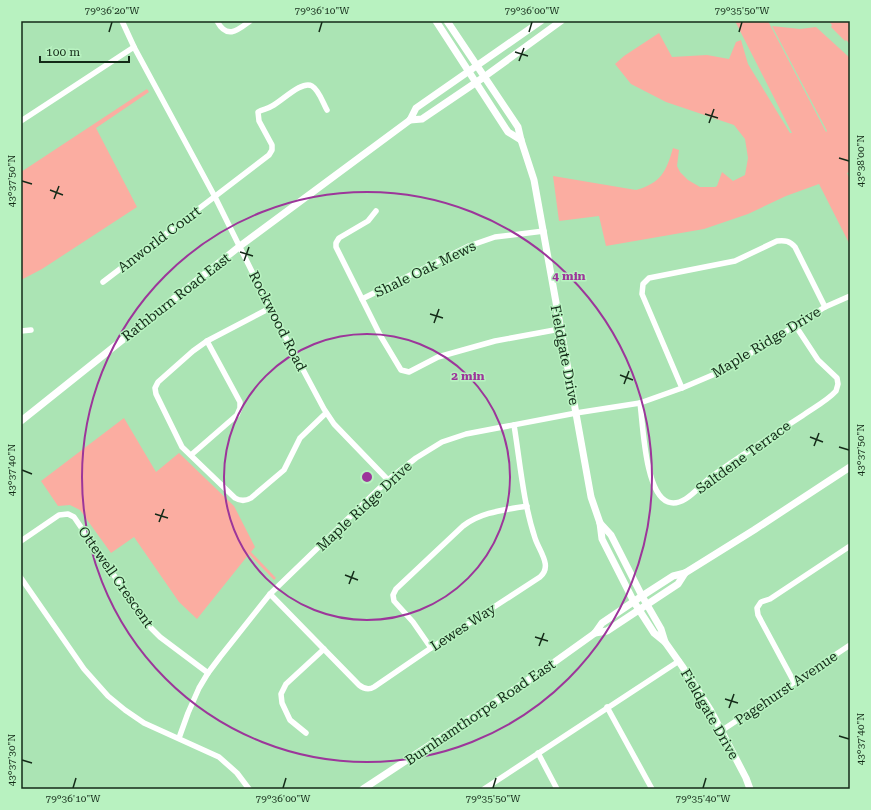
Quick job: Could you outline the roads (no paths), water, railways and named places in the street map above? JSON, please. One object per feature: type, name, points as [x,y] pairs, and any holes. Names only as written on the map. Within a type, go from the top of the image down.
[{"type":"street","name":"Rockwood Road","points":[[122,21],[215,197],[270,308],[326,413],[334,424],[388,480]]},
{"type":"street","points":[[217,21],[222,29],[231,32],[236,31],[250,21]]},
{"type":"street","points":[[436,21],[508,132],[521,140]]},
{"type":"street","name":"Fieldgate Drive","points":[[447,21],[518,127],[534,180],[591,497],[600,523],[602,539],[639,610],[654,633],[665,642],[679,661],[711,711],[746,778],[750,789]]},
{"type":"street","name":"Rathburn Road East","points":[[21,421],[240,246],[410,120],[416,108],[541,21]]},
{"type":"street","name":"Rathburn Road East","points":[[410,120],[422,119],[484,77],[561,21]]},
{"type":"street","points":[[21,121],[134,46]]},
{"type":"street","name":"Anworld Court","points":[[103,282],[271,153],[272,145],[259,121],[258,112],[264,108],[271,107],[301,86],[307,84],[316,89],[327,110]]},
{"type":"street","points":[[362,299],[337,249],[336,243],[340,237],[361,226],[370,219],[376,211]]},
{"type":"street","name":"Shale Oak Mews","points":[[544,231],[495,237],[469,246],[362,299],[398,367],[407,372],[450,353],[495,341],[560,329]]},
{"type":"street","points":[[682,388],[644,301],[642,287],[649,278],[735,262],[777,241],[785,241],[795,247],[825,307]]},
{"type":"street","name":"Maple Ridge Drive","points":[[179,738],[190,707],[208,673],[270,594],[388,480],[416,458],[442,442],[466,434],[576,413],[640,403],[682,388],[722,371],[825,307],[850,296]]},
{"type":"street","points":[[270,308],[207,341],[193,351],[160,380],[155,388],[156,394],[181,444],[191,456],[235,498],[248,500],[284,470],[300,438],[326,413]]},
{"type":"street","name":"Saltdene Terrace","points":[[640,403],[647,463],[654,486],[661,498],[668,503],[677,503],[690,497],[709,478],[836,391],[838,384],[837,378],[818,360],[795,325]]},
{"type":"street","points":[[21,331],[31,330]]},
{"type":"street","points":[[191,456],[237,416],[240,408],[240,402],[207,341]]},
{"type":"street","name":"Lewes Way","points":[[270,594],[359,685],[366,689],[374,687],[540,577],[544,572],[546,564],[534,537],[527,506],[514,425]]},
{"type":"street","name":"Burnhamthorpe Road East","points":[[363,789],[542,671],[595,632],[602,623],[642,596],[673,576],[685,573],[850,467]]},
{"type":"street","points":[[431,648],[413,622],[394,600],[396,589],[470,520],[488,513],[527,506]]},
{"type":"street","name":"Ottewell Crescent","points":[[21,541],[58,516],[68,514],[74,517],[148,625],[160,637],[208,673]]},
{"type":"street","name":"Fieldgate Drive","points":[[600,523],[611,535],[642,596],[661,629],[665,642]]},
{"type":"street","points":[[794,682],[758,615],[757,608],[762,602],[770,599],[850,546]]},
{"type":"street","name":"Burnhamthorpe Road East","points":[[595,632],[607,631],[647,605],[678,584],[685,573]]},
{"type":"street","points":[[21,578],[84,669],[108,696],[136,718],[219,758],[237,773],[249,789]]},
{"type":"street","name":"Pagehurst Avenue","points":[[721,731],[850,645]]},
{"type":"street","points":[[306,733],[290,720],[281,701],[281,692],[286,684],[324,649]]},
{"type":"street","points":[[484,789],[679,661]]},
{"type":"street","points":[[607,707],[652,789]]},
{"type":"street","points":[[538,753],[557,789]]}]
